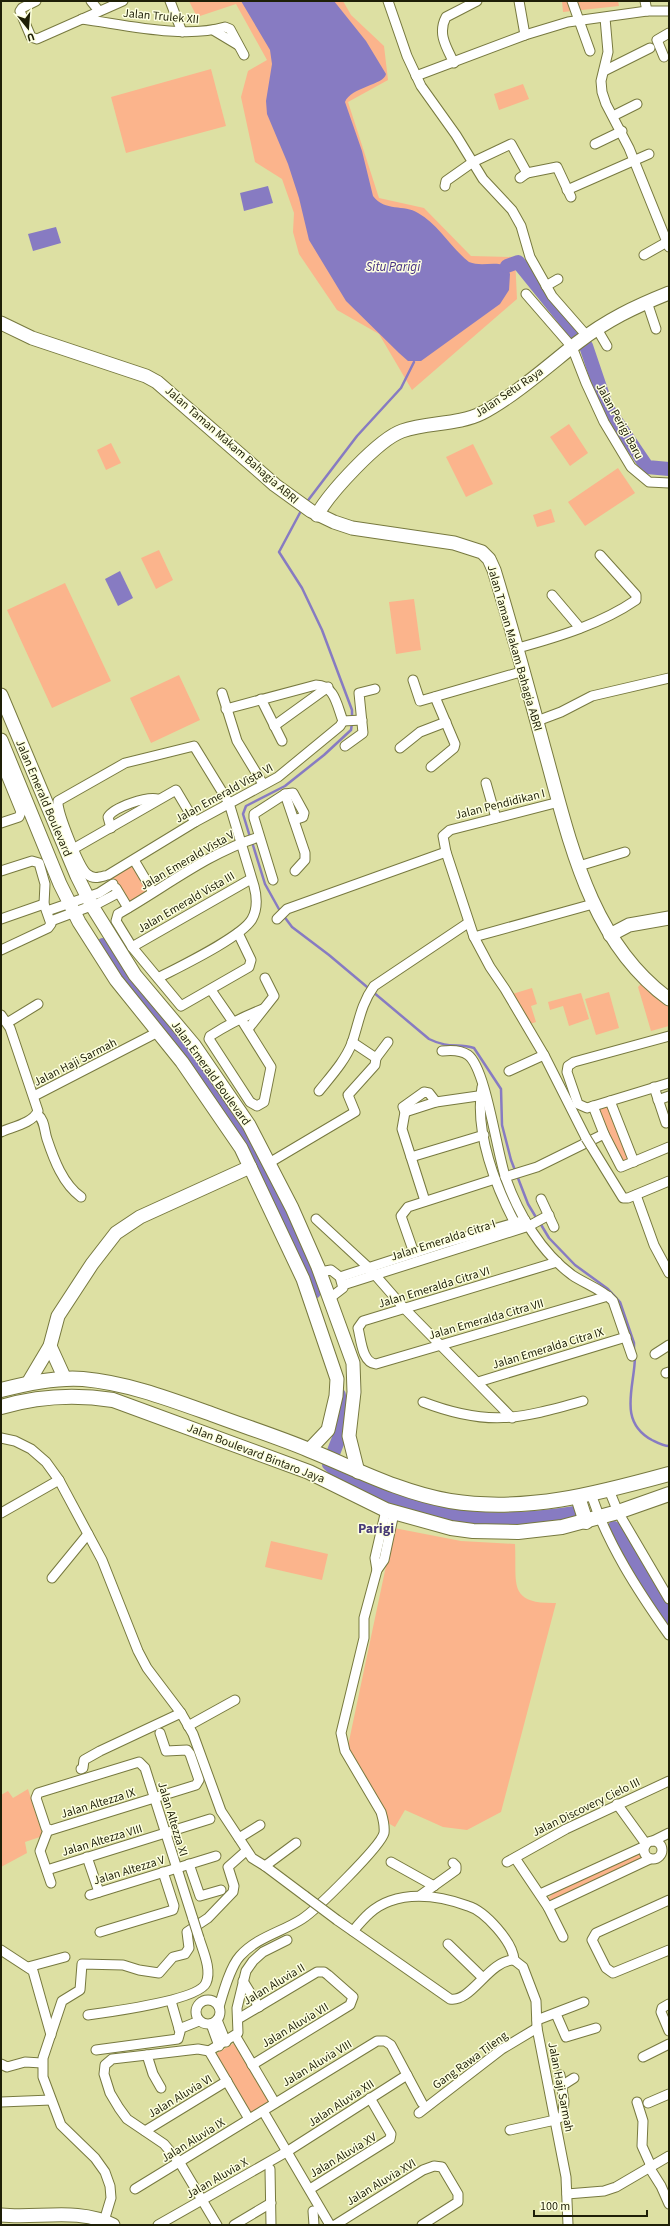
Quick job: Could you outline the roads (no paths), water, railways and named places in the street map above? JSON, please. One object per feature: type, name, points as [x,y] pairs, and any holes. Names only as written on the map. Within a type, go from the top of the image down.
[{"type":"main road","name":"Jalan Setu Raya","points":[[314,513],[388,438],[402,431],[471,417],[482,413],[531,380],[583,339],[627,310],[669,293]]},
{"type":"main road","name":"Jalan Taman Makam Bahagia ABRI","points":[[4,327],[152,379],[162,385],[221,438],[294,499],[314,513],[352,528],[445,540],[482,552],[492,564],[518,648],[559,802],[579,866],[593,904],[610,935],[635,969],[669,999]]},
{"type":"main road","name":"Jalan Emerald Boulevard","points":[[1,695],[89,902],[135,975],[194,1045],[245,1118],[269,1163],[311,1273],[337,1379],[336,1396],[330,1431]]},
{"type":"main road","name":"Jalan Emerald Boulevard","points":[[1,740],[71,909],[116,980],[182,1062],[229,1128],[311,1273],[330,1298],[350,1353],[355,1377],[347,1436],[358,1472]]},
{"type":"main road","points":[[603,923],[629,925],[669,918]]},
{"type":"main road","points":[[610,935],[629,925]]},
{"type":"main road","points":[[28,1383],[50,1346],[58,1316],[92,1264],[116,1233],[140,1217],[250,1167]]},
{"type":"main road","points":[[50,1346],[65,1379]]},
{"type":"main road","name":"Jalan Boulevard Bintaro Jaya","points":[[1,1390],[28,1383],[65,1379],[111,1383],[176,1401],[315,1452],[358,1472],[416,1493],[473,1503],[532,1504],[585,1496],[669,1474]]},
{"type":"main road","name":"Jalan Boulevard Bintaro Jaya","points":[[1,1407],[56,1396],[86,1396],[130,1405],[308,1472],[390,1512],[451,1528],[495,1532],[540,1530],[592,1520],[669,1494]]},
{"type":"main road","points":[[170,1420],[179,1413],[176,1401]]},
{"type":"main road","points":[[189,1427],[189,1416],[198,1410]]},
{"type":"main road","points":[[315,1452],[330,1431],[347,1436]]},
{"type":"main road","points":[[585,1496],[592,1520]]},
{"type":"main road","points":[[1,2215],[73,2215],[109,2223]]},
{"type":"street","points":[[36,1],[20,9],[31,37],[37,39],[123,1]]},
{"type":"street","points":[[91,1],[99,11]]},
{"type":"street","points":[[170,1],[182,32]]},
{"type":"street","points":[[388,1],[416,76],[432,103],[456,135],[483,179],[512,210],[519,222],[530,257],[546,286],[583,339]]},
{"type":"street","points":[[454,63],[442,33],[444,22],[446,17],[477,1]]},
{"type":"street","points":[[519,1],[525,35]]},
{"type":"street","points":[[572,1],[590,51]]},
{"type":"street","points":[[646,1],[647,11]]},
{"type":"street","points":[[416,76],[454,63],[525,35],[579,21],[647,11],[668,14]]},
{"type":"street","points":[[604,18],[608,48],[601,81],[602,92],[606,104],[622,131],[668,244],[644,255]]},
{"type":"street","name":"Jalan Trulek XII","points":[[82,20],[182,32],[202,32],[213,30],[239,46],[244,55]]},
{"type":"street","points":[[664,57],[656,41],[669,32]]},
{"type":"street","points":[[604,71],[650,48]]},
{"type":"street","points":[[613,116],[637,104]]},
{"type":"street","points":[[594,144],[622,131]]},
{"type":"street","points":[[445,186],[446,181],[473,162],[511,144],[524,175],[557,167],[569,194],[649,154]]},
{"type":"street","points":[[546,286],[558,279]]},
{"type":"street","points":[[526,294],[583,339],[607,346]]},
{"type":"street","points":[[647,302],[656,329]]},
{"type":"street","name":"Jalan Perigi Baru","points":[[583,339],[586,383],[604,422],[631,467],[649,482],[669,483]]},
{"type":"street","points":[[518,648],[580,628],[623,609],[637,598],[600,555]]},
{"type":"street","points":[[552,595],[580,628]]},
{"type":"street","points":[[413,680],[420,701],[524,671]]},
{"type":"street","points":[[537,721],[561,712],[592,696],[669,678]]},
{"type":"street","points":[[226,709],[316,685],[328,687],[332,691],[345,721],[361,720]]},
{"type":"street","points":[[274,726],[328,687]]},
{"type":"street","points":[[345,746],[362,733],[359,693],[375,689]]},
{"type":"street","points":[[222,693],[237,741],[263,784]]},
{"type":"street","points":[[431,767],[454,748],[454,740],[435,697]]},
{"type":"street","points":[[261,699],[282,741]]},
{"type":"street","name":"Jalan Emerald Vista VI","points":[[108,875],[195,822],[286,771],[345,721]]},
{"type":"street","points":[[400,748],[420,732],[446,722]]},
{"type":"street","points":[[128,908],[108,875],[98,878],[86,874],[73,849],[58,801],[130,761],[194,746],[229,803],[243,842],[257,897],[256,909],[252,920],[238,933],[158,978]]},
{"type":"street","points":[[1,763],[3,775],[21,812],[19,817],[1,823]]},
{"type":"street","points":[[486,783],[496,818]]},
{"type":"street","points":[[73,849],[176,790],[195,822]]},
{"type":"street","points":[[273,880],[257,837],[254,814],[285,794],[295,794],[304,813],[303,816],[294,820],[305,853],[305,860],[295,871]]},
{"type":"street","points":[[111,828],[108,817],[113,812],[143,799],[151,797],[158,799]]},
{"type":"street","name":"Jalan Pendidikan I","points":[[446,852],[443,836],[447,831],[559,802]]},
{"type":"street","name":"Jalan Emerald Vista V","points":[[211,990],[184,1006],[180,1006],[132,947],[116,921],[118,914],[153,892],[243,842],[257,837]]},
{"type":"street","points":[[280,916],[446,852],[468,923],[474,937],[490,967],[505,989],[544,1055],[588,1142],[623,1198],[625,1199],[636,1195],[669,1181]]},
{"type":"street","points":[[579,866],[625,852]]},
{"type":"street","points":[[134,860],[153,892]]},
{"type":"street","points":[[1,870],[36,861],[40,865],[45,884],[46,908],[50,921],[48,928],[1,950]]},
{"type":"street","name":"Jalan Emerald Vista III","points":[[132,947],[252,879]]},
{"type":"street","points":[[89,902],[113,884]]},
{"type":"street","points":[[50,921],[71,909],[118,893]]},
{"type":"street","points":[[474,937],[593,904]]},
{"type":"street","points":[[1,919],[46,908],[71,909]]},
{"type":"street","points":[[319,1091],[345,1058],[352,1042],[366,997],[374,986],[468,923]]},
{"type":"street","points":[[238,933],[251,964],[211,990],[237,1020],[248,1029],[271,1068],[264,1102],[257,1106],[250,1102],[210,1042],[210,1036],[237,1020],[263,1009]]},
{"type":"street","points":[[248,1029],[274,996],[265,978]]},
{"type":"street","points":[[34,1096],[3,1019],[38,1004]]},
{"type":"street","name":"Jalan Haji Sarmah","points":[[81,1197],[70,1189],[67,1183],[47,1138],[43,1121],[37,1114],[34,1096],[158,1032]]},
{"type":"street","points":[[669,1036],[574,1062],[568,1066],[567,1072],[578,1104],[582,1107],[592,1106],[669,1083]]},
{"type":"street","points":[[352,1042],[376,1058]]},
{"type":"street","points":[[269,1163],[354,1114],[355,1110],[348,1095],[375,1065],[376,1058],[388,1042]]},
{"type":"street","points":[[442,1051],[457,1051],[469,1056],[475,1063],[508,1176],[529,1223],[541,1244],[557,1262],[582,1282],[608,1296],[617,1309],[632,1356]]},
{"type":"street","points":[[509,1071],[544,1055]]},
{"type":"street","points":[[654,1087],[666,1123]]},
{"type":"street","points":[[425,1201],[402,1126],[405,1112],[404,1106],[424,1092],[429,1093],[436,1102]]},
{"type":"street","points":[[405,1112],[436,1102],[483,1093]]},
{"type":"street","points":[[483,1093],[484,1135],[495,1179],[517,1226]]},
{"type":"street","points":[[658,1100],[669,1096]]},
{"type":"street","points":[[610,1101],[634,1162]]},
{"type":"street","points":[[592,1106],[620,1166],[623,1167],[669,1147]]},
{"type":"street","points":[[1,1132],[23,1124],[37,1114]]},
{"type":"street","points":[[508,1176],[520,1173],[604,1134]]},
{"type":"street","points":[[411,1157],[484,1135]]},
{"type":"street","points":[[414,1253],[402,1216],[408,1207],[495,1179]]},
{"type":"street","points":[[636,1195],[654,1245],[669,1273]]},
{"type":"street","points":[[541,1199],[547,1216],[554,1227]]},
{"type":"street","name":"Jalan Emeralda Citra I","points":[[330,1298],[340,1292],[342,1281],[446,1247],[529,1223],[547,1216]]},
{"type":"street","points":[[316,1219],[372,1272],[404,1308],[512,1418]]},
{"type":"street","name":"Jalan Emeralda Citra I","points":[[372,1272],[414,1253],[446,1247]]},
{"type":"street","name":"Jalan Emeralda Citra VI","points":[[371,1363],[367,1359],[358,1328],[359,1324],[363,1321],[557,1262]]},
{"type":"street","points":[[311,1273],[330,1270],[342,1281]]},
{"type":"street","name":"Jalan Emeralda Citra VII","points":[[371,1363],[376,1364],[608,1296]]},
{"type":"street","name":"Jalan Emeralda Citra IX","points":[[478,1382],[626,1337]]},
{"type":"street","points":[[655,1354],[669,1344]]},
{"type":"street","points":[[423,1402],[474,1417],[512,1418],[537,1414],[583,1400]]},
{"type":"street","points":[[1,1438],[15,1441],[31,1449],[46,1462],[59,1480],[102,1560],[138,1651],[147,1668],[181,1713],[198,1743],[221,1811],[252,1858],[450,1999],[462,1997],[499,1963],[514,1960]]},
{"type":"street","points":[[1,1513],[59,1480]]},
{"type":"street","points":[[609,1490],[618,1512],[669,1599]]},
{"type":"street","points":[[214,2022],[220,2014],[219,2007],[225,1989],[240,1955],[267,1936],[288,1928],[304,1918],[345,1879],[384,1833],[384,1822],[381,1812],[346,1751],[340,1733],[364,1638],[363,1622],[377,1570],[384,1560],[390,1512]]},
{"type":"street","points":[[592,1520],[639,1594],[669,1635]]},
{"type":"street","points":[[52,1578],[88,1534]]},
{"type":"street","points":[[188,1726],[235,1700]]},
{"type":"street","points":[[81,1769],[83,1768],[84,1760],[100,1751],[181,1713]]},
{"type":"street","name":"Jalan Altezza IX","points":[[51,1883],[40,1851],[47,1829],[196,1785],[199,1780],[190,1754],[187,1750],[166,1751],[160,1733]]},
{"type":"street","name":"Jalan Altezza XI","points":[[47,1829],[36,1795],[139,1762],[145,1768],[207,1964],[206,1983],[201,1989],[171,2001],[88,2015]]},
{"type":"street","name":"Jalan Discovery Cielo III","points":[[563,1937],[540,1894],[511,1860],[566,1829],[669,1781]]},
{"type":"street","points":[[617,1804],[648,1844]]},
{"type":"street","name":"Jalan Altezza VIII","points":[[47,1870],[210,1819]]},
{"type":"street","points":[[239,1838],[260,1825]]},
{"type":"street","points":[[540,1894],[669,1833]]},
{"type":"street","points":[[265,1866],[296,1843]]},
{"type":"street","points":[[648,1844],[661,1844],[669,1861]]},
{"type":"street","points":[[648,1844],[645,1855],[650,1859]]},
{"type":"street","points":[[109,2223],[111,2198],[110,2186],[104,2172],[94,2158],[61,2125],[43,2077],[42,2062],[52,2036],[62,2002],[80,1990],[82,1964],[123,1965],[139,1970],[159,1973],[173,1957],[185,1954],[189,1948],[188,1932],[208,1918],[233,1892],[234,1886],[228,1866],[246,1851]]},
{"type":"street","points":[[548,1907],[650,1859],[657,1859],[664,1852]]},
{"type":"street","name":"Jalan Altezza V","points":[[87,1858],[94,1894],[216,1856]]},
{"type":"street","points":[[391,1862],[434,1886]]},
{"type":"street","points":[[353,1931],[372,1909],[391,1901],[421,1895],[456,1870],[456,1866],[452,1863]]},
{"type":"street","points":[[190,1864],[200,1896],[221,1890]]},
{"type":"street","points":[[100,1932],[173,1910],[174,1906],[163,1872]]},
{"type":"street","name":"Jalan Haji Sarmah","points":[[421,1895],[470,1906],[500,1930],[514,1952],[514,1960],[523,1967],[536,2001],[537,2024],[566,2177],[568,2225]]},
{"type":"street","points":[[669,1900],[593,1936],[592,1940],[606,1968],[613,1973],[669,1950]]},
{"type":"street","points":[[217,2225],[180,2163],[164,2144],[128,2120],[118,2108],[110,2093],[104,2069],[105,2065],[112,2059],[199,2049],[209,2051],[236,2037],[238,2033],[238,2019],[236,2008],[246,1971],[253,1961],[263,1952],[287,1940]]},
{"type":"street","points":[[448,1944],[483,1978]]},
{"type":"street","points":[[1,1950],[33,1971],[38,1983],[52,2036]]},
{"type":"street","points":[[28,1967],[65,1957]]},
{"type":"street","name":"Jalan Aluvia II","points":[[238,2019],[309,1975],[324,1972],[352,1995],[353,2000],[350,2005]]},
{"type":"street","points":[[243,1981],[259,2007]]},
{"type":"street","points":[[198,2018],[199,2005],[215,1999],[225,1989]]},
{"type":"street","points":[[209,2000],[219,2007]]},
{"type":"street","points":[[96,2050],[176,2041],[180,2037],[171,2001]]},
{"type":"street","name":"Gang Rawa Tileng","points":[[419,2113],[537,2024],[584,2002]]},
{"type":"street","points":[[669,2004],[662,2008],[662,2015],[669,2031]]},
{"type":"street","name":"Jalan Aluvia VII","points":[[252,2065],[350,2005]]},
{"type":"street","points":[[556,2014],[566,2037],[596,2028]]},
{"type":"street","points":[[178,2026],[198,2018],[214,2022]]},
{"type":"street","points":[[214,2022],[222,2044]]},
{"type":"street","points":[[236,2037],[275,2103]]},
{"type":"street","name":"Jalan Aluvia VIII","points":[[263,2111],[374,2042],[385,2041],[391,2045],[407,2075]]},
{"type":"street","points":[[644,2056],[669,2044]]},
{"type":"street","points":[[209,2051],[249,2119]]},
{"type":"street","points":[[147,2055],[153,2074],[161,2088]]},
{"type":"street","points":[[1,2064],[6,2068],[25,2062],[42,2062]]},
{"type":"street","points":[[407,2075],[422,2103]]},
{"type":"street","name":"Jalan Aluvia XII","points":[[288,2151],[407,2075]]},
{"type":"street","points":[[510,2130],[555,2120],[564,2115],[563,2085],[560,2075]]},
{"type":"street","points":[[563,2085],[574,2078]]},
{"type":"street","name":"Jalan Aluvia VI","points":[[145,2131],[227,2081]]},
{"type":"street","points":[[648,2103],[669,2094]]},
{"type":"street","name":"Jalan Aluvia XV","points":[[310,2189],[389,2141],[390,2134],[370,2098]]},
{"type":"street","points":[[1,2102],[51,2100]]},
{"type":"street","points":[[637,2102],[642,2121],[642,2146],[650,2167],[669,2204]]},
{"type":"street","points":[[263,2111],[288,2151],[330,2225]]},
{"type":"street","name":"Jalan Aluvia IX","points":[[135,2189],[180,2163],[263,2111]]},
{"type":"street","name":"Jalan Aluvia X","points":[[158,2225],[288,2151]]},
{"type":"street","points":[[567,2194],[604,2191],[616,2187],[669,2156]]},
{"type":"street","name":"Jalan Aluvia XVI","points":[[335,2225],[423,2170],[434,2166],[442,2167],[458,2194],[458,2202],[422,2225]]},
{"type":"street","points":[[270,2169],[272,2225]]},
{"type":"street","points":[[234,2225],[271,2204]]},
{"type":"street","points":[[313,2211],[314,2225]]},
{"type":"water","name":"Situ Parigi","points":[[241,1],[334,1],[366,41],[386,74],[380,81],[360,89],[348,97],[345,102],[362,151],[373,196],[383,204],[413,210],[418,213],[432,223],[469,262],[507,266],[510,274],[509,290],[500,304],[421,361],[408,361],[346,301],[309,240],[299,198],[288,164],[267,114],[266,101],[272,64],[270,50]]},
{"type":"water","points":[[268,186],[273,203],[244,211],[240,193]]},
{"type":"water","points":[[56,227],[61,243],[33,251],[28,234]]},
{"type":"water","points":[[120,571],[133,598],[118,606],[105,579]]},
{"type":"waterway","points":[[507,266],[518,262],[577,335]]},
{"type":"waterway","points":[[586,346],[607,408],[647,467],[669,469]]},
{"type":"waterway","points":[[306,503],[357,436],[401,388],[414,362]]},
{"type":"waterway","points":[[302,509],[279,552],[302,588],[322,630],[352,710],[352,718]]},
{"type":"waterway","points":[[250,837],[243,814],[246,806],[285,786],[324,755],[351,730],[352,723]]},
{"type":"waterway","points":[[252,842],[265,884],[280,911],[292,927],[329,955],[429,1039],[442,1044],[474,1048],[501,1089],[502,1125],[511,1160],[528,1204],[537,1219]]},
{"type":"waterway","points":[[103,945],[120,971],[164,1020],[254,1154],[300,1250],[314,1292]]},
{"type":"waterway","points":[[540,1223],[549,1238],[575,1265],[608,1289],[620,1302],[634,1343],[634,1351]]},
{"type":"waterway","points":[[635,1356],[630,1402],[631,1413],[641,1432],[652,1440],[669,1446]]},
{"type":"waterway","points":[[339,1395],[339,1438],[329,1464],[340,1473],[359,1484],[405,1503],[430,1511],[455,1516],[479,1519],[504,1519],[555,1516],[582,1512]]},
{"type":"waterway","points":[[614,1528],[669,1618]]},
{"type":"district","name":"Parigi","points":[[376,1528]]}]
